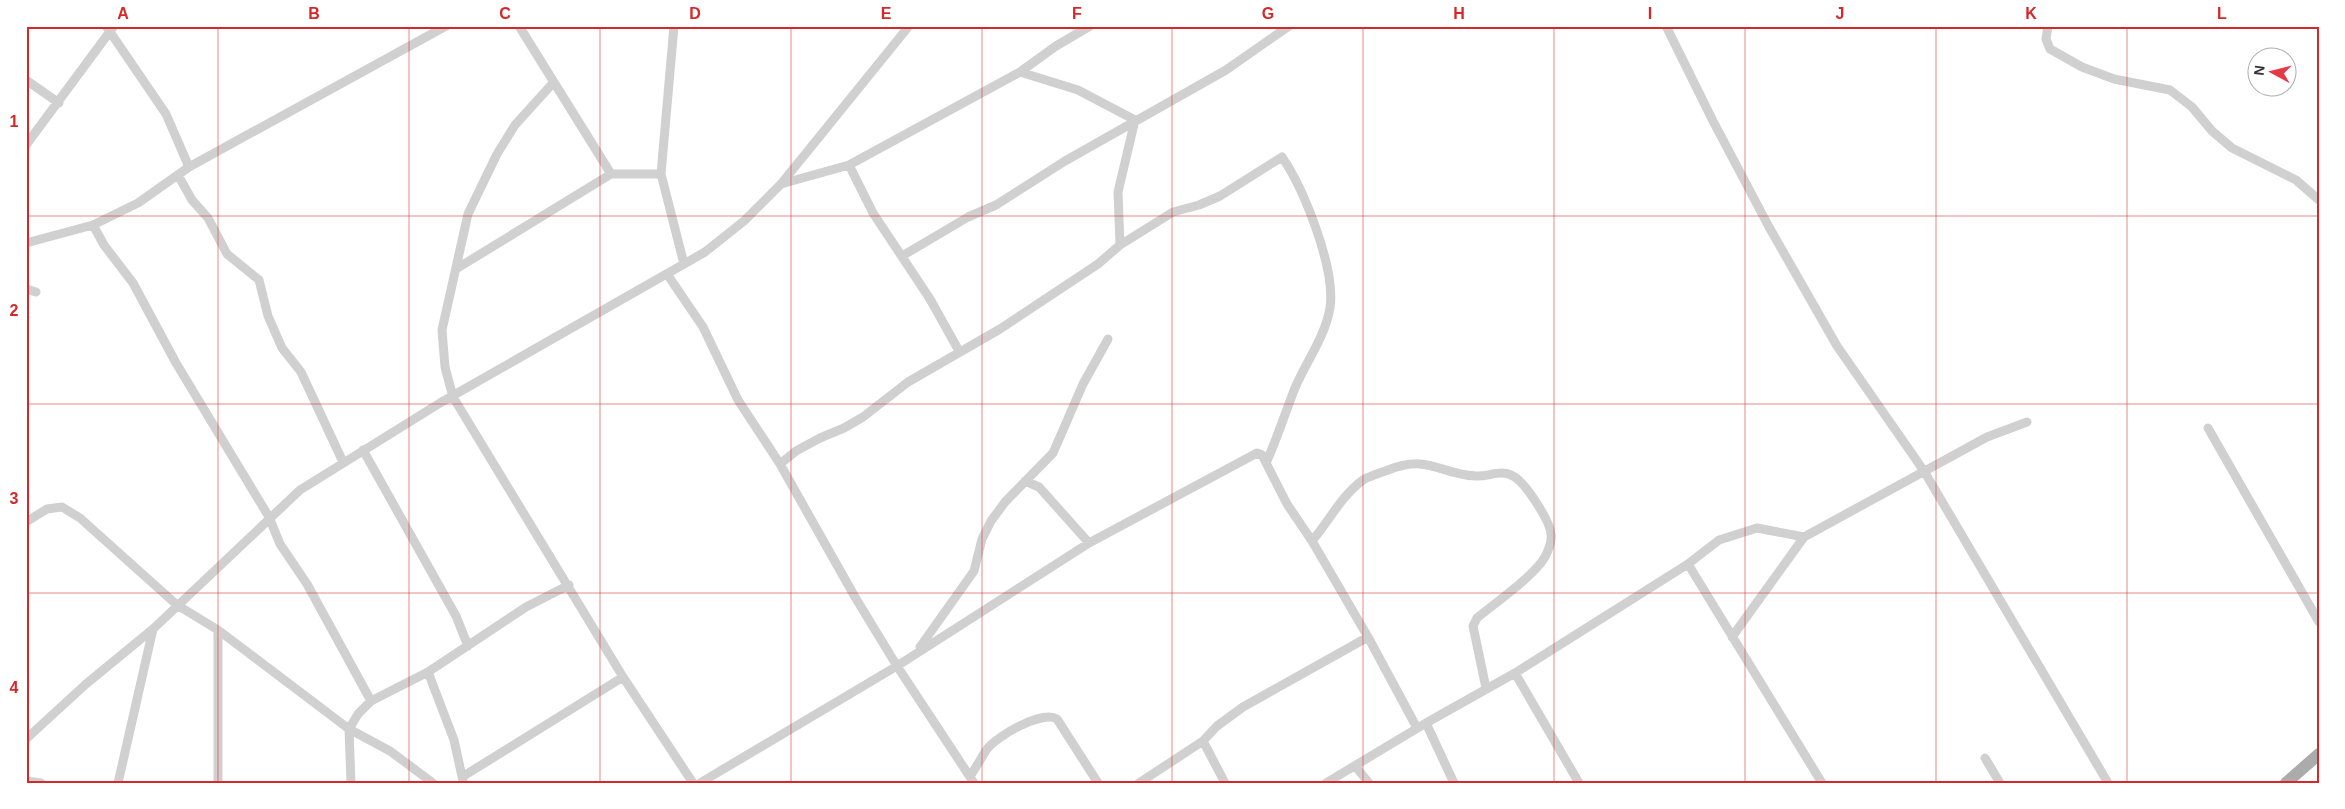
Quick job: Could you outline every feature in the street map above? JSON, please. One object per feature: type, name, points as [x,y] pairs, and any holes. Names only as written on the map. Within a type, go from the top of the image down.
[{"type":"main road","points":[[2286,783],[2319,754]]},
{"type":"street","points":[[26,243],[46,236],[93,225],[138,203],[189,167],[446,26]]},
{"type":"street","points":[[520,26],[553,83],[611,174]]},
{"type":"street","points":[[674,26],[661,174],[684,264]]},
{"type":"street","points":[[26,739],[86,684],[153,628],[269,517],[300,490],[362,450],[705,252],[744,221],[781,184],[909,26]]},
{"type":"street","points":[[781,184],[849,165],[1020,72],[1056,46],[1090,26]]},
{"type":"street","points":[[902,256],[968,217],[996,205],[1135,120],[1226,70],[1289,26]]},
{"type":"street","points":[[1666,26],[1712,121],[1769,227],[1838,346],[1924,471],[2108,783]]},
{"type":"street","points":[[2048,26],[2046,39],[2050,49],[2082,66],[2114,79],[2170,90],[2192,107],[2212,130],[2232,148],[2296,180],[2319,200]]},
{"type":"street","points":[[26,145],[59,103],[109,28],[166,114],[189,167]]},
{"type":"street","points":[[1020,72],[1078,90],[1135,120]]},
{"type":"street","points":[[26,80],[59,103]]},
{"type":"street","points":[[553,83],[516,126],[479,188],[461,238],[442,330],[445,367],[453,397],[623,677],[693,783]]},
{"type":"street","points":[[1120,245],[1118,192],[1135,120]]},
{"type":"street","points":[[780,464],[796,451],[844,428],[908,382],[959,351],[978,343],[1098,264],[1120,245],[1152,227],[1173,212],[1199,205],[1220,196],[1282,157],[1294,175],[1325,256],[1330,287],[1330,307],[1325,326],[1296,388],[1266,463]]},
{"type":"street","points":[[849,165],[873,213],[930,299],[959,351]]},
{"type":"street","points":[[456,269],[611,174],[661,174]]},
{"type":"street","points":[[178,175],[192,200],[208,218],[227,254],[259,280],[268,316],[282,348],[301,372],[343,462]]},
{"type":"street","points":[[93,225],[104,245],[133,283],[176,363],[269,517],[280,544],[307,584],[371,701]]},
{"type":"street","points":[[667,274],[704,327],[738,400],[780,464],[897,666],[972,780]]},
{"type":"street","points":[[26,289],[36,292]]},
{"type":"street","points":[[915,653],[974,572],[982,540],[1005,502],[1053,453],[1083,384],[1108,339]]},
{"type":"street","points":[[1732,637],[1804,537],[1987,436],[2027,422]]},
{"type":"street","points":[[2208,428],[2319,622]]},
{"type":"street","points":[[362,450],[456,616],[468,646]]},
{"type":"street","points":[[700,783],[897,666],[1089,543],[1254,454],[1262,455],[1287,504],[1312,541],[1368,637],[1417,728]]},
{"type":"street","points":[[1312,541],[1346,495],[1364,480],[1408,462],[1422,463],[1459,474],[1478,476],[1501,472],[1514,476],[1534,500],[1548,523],[1551,536],[1544,558],[1477,618],[1473,626],[1486,688]]},
{"type":"street","points":[[1025,481],[1040,487],[1089,543]]},
{"type":"street","points":[[26,522],[47,509],[62,507],[80,518],[177,606],[218,630],[349,729],[390,751],[433,783]]},
{"type":"street","points":[[1326,783],[1417,728],[1515,673],[1688,564],[1720,540],[1757,528],[1804,537]]},
{"type":"street","points":[[1688,564],[1822,783]]},
{"type":"street","points":[[351,783],[349,729],[358,714],[371,701],[428,672],[526,607],[568,585]]},
{"type":"street","points":[[118,783],[153,628]]},
{"type":"street","points":[[218,630],[218,783]]},
{"type":"street","points":[[1138,783],[1203,741],[1216,726],[1243,707],[1368,637]]},
{"type":"street","points":[[428,672],[454,740],[463,780],[568,709],[623,677]]},
{"type":"street","points":[[1515,673],[1580,783]]},
{"type":"street","points":[[972,780],[988,748],[1000,738],[1040,717],[1052,716],[1057,719],[1098,783]]},
{"type":"street","points":[[1426,723],[1454,783]]},
{"type":"street","points":[[1203,741],[1225,783]]},
{"type":"street","points":[[1985,758],[2000,783]]},
{"type":"street","points":[[1355,766],[1370,783]]},
{"type":"street","points":[[26,781],[41,783]]}]
